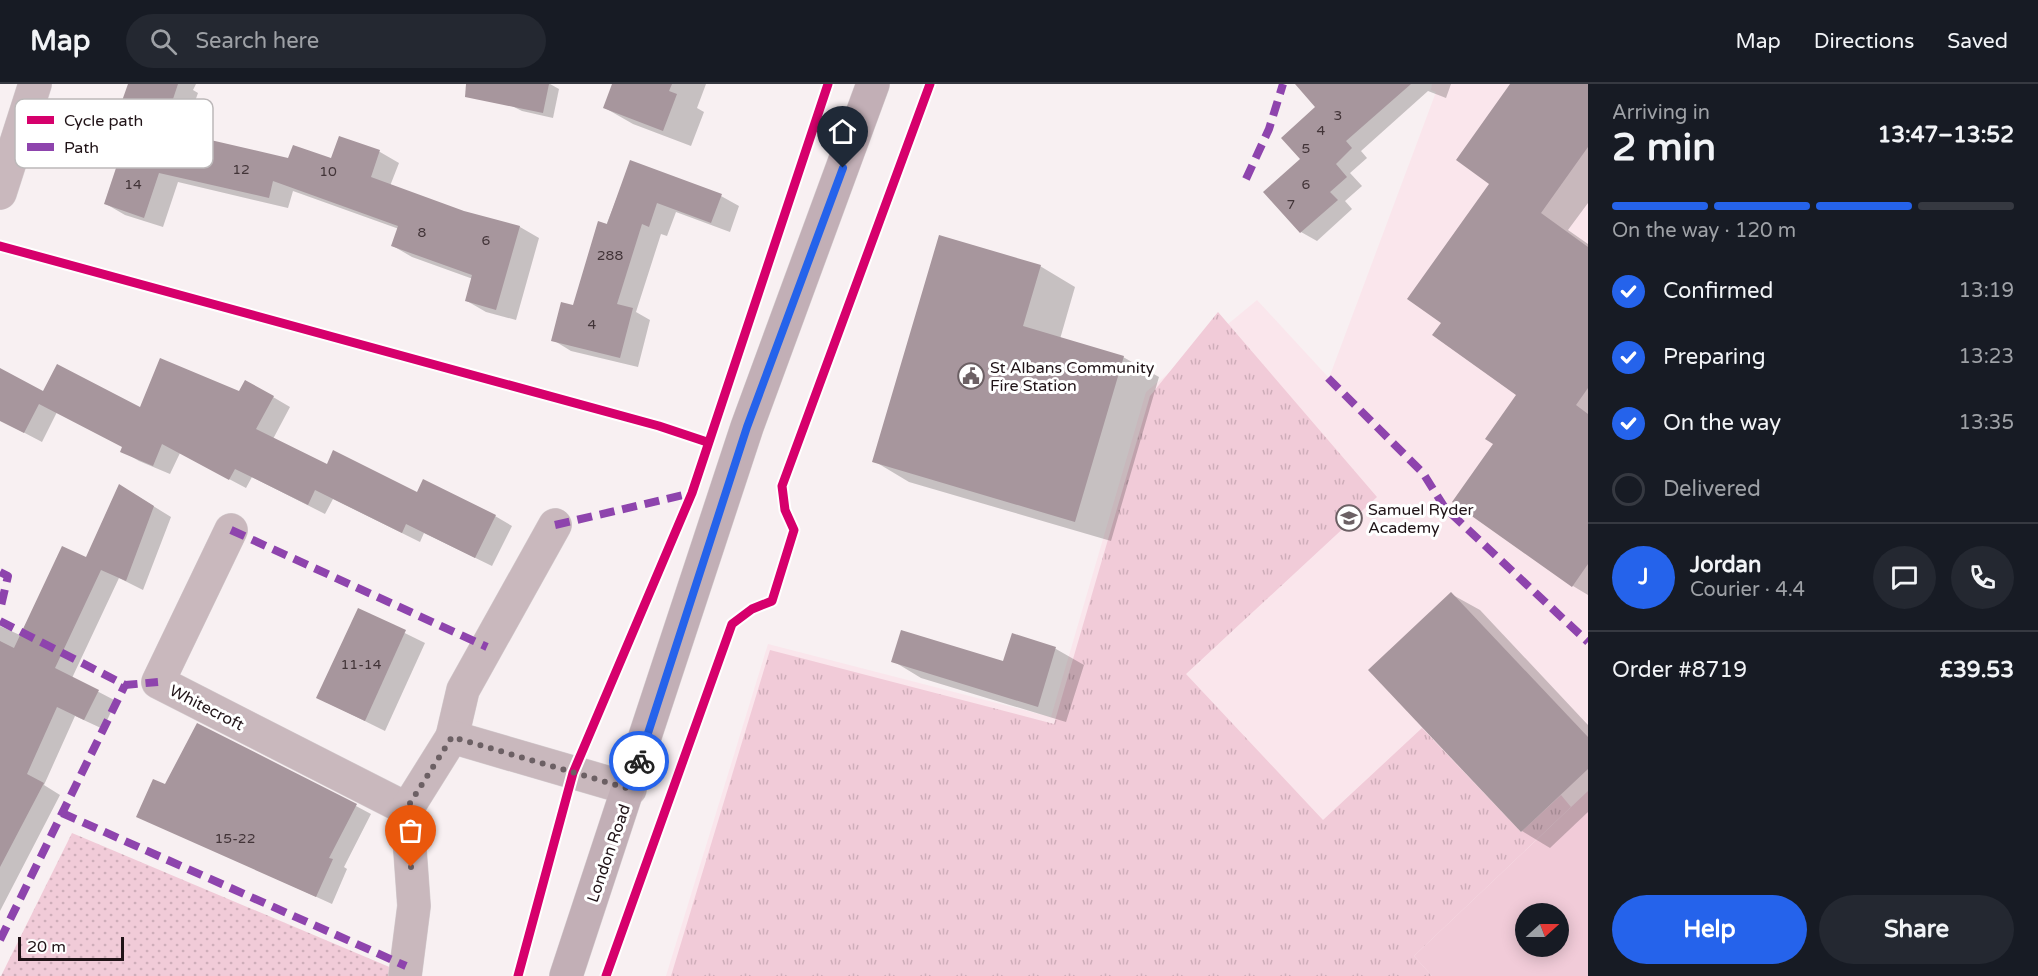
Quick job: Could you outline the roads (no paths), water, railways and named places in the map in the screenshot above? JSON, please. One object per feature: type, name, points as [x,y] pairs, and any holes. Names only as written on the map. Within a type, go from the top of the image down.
[{"type":"main road","name":"London Road","points":[[566,976],[630,789],[747,427],[873,84]]},
{"type":"street","points":[[30,99],[35,84]]},
{"type":"street","points":[[0,193],[15,146]]},
{"type":"street","points":[[405,976],[414,906],[407,808],[452,737],[462,690],[555,525]]},
{"type":"street","name":"Whitecroft","points":[[231,530],[158,682],[407,808]]},
{"type":"street","points":[[452,737],[630,789]]},
{"type":"place","name":"St Albans Community Fire Station","points":[[971,376]]},
{"type":"place","name":"Samuel Ryder Academy","points":[[1349,518]]}]
